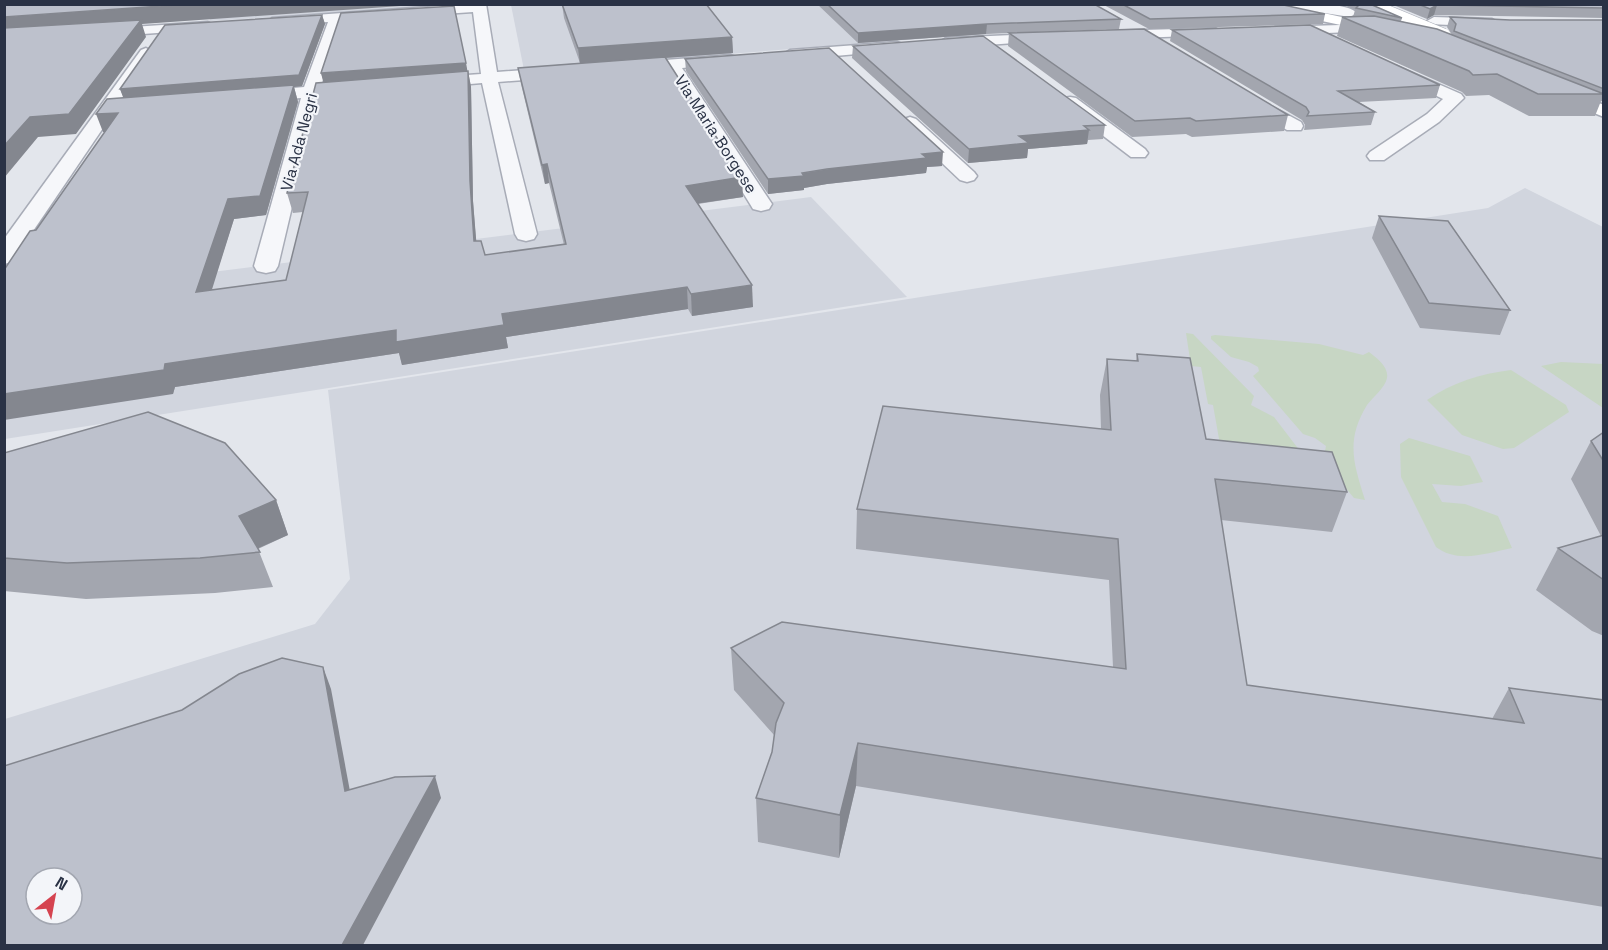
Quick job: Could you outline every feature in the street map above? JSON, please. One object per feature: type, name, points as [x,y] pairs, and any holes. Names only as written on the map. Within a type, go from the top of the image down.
[{"type":"main road","points":[[1260,4],[1305,15],[1375,22],[1413,36],[1451,42],[1366,4]]},
{"type":"main road","points":[[1604,100],[1545,82],[1604,112]]},
{"type":"street","points":[[1293,4],[1375,22]]},
{"type":"street","points":[[266,22],[479,6],[489,78],[526,234]]},
{"type":"street","points":[[1296,30],[1310,24],[1310,20],[1305,15]]},
{"type":"street","name":"Via Ada Negri","points":[[266,266],[312,92],[336,18]]},
{"type":"street","points":[[1114,19],[1173,52]]},
{"type":"street","points":[[1434,21],[1506,24]]},
{"type":"street","points":[[1260,31],[1296,30],[1375,22]]},
{"type":"street","points":[[83,34],[220,25]]},
{"type":"street","points":[[4,256],[162,29]]},
{"type":"street","points":[[1296,30],[1322,35],[1342,45]]},
{"type":"street","points":[[1094,35],[1225,32]]},
{"type":"street","points":[[772,57],[986,40],[1070,36]]},
{"type":"street","points":[[986,40],[1005,54]]},
{"type":"street","points":[[834,52],[851,68]]},
{"type":"street","points":[[614,69],[750,58]]},
{"type":"street","name":"Via Maria Borgese","points":[[671,64],[761,204]]},
{"type":"street","points":[[1377,156],[1433,118],[1455,98],[1383,64]]},
{"type":"street","points":[[404,85],[580,71]]},
{"type":"street","points":[[232,99],[369,87]]},
{"type":"street","points":[[1053,89],[1138,153]]},
{"type":"street","points":[[1233,89],[1294,126]]},
{"type":"street","points":[[106,109],[129,108]]},
{"type":"street","points":[[901,114],[967,176]]},
{"type":"shaded area","points":[[89,4],[471,5],[209,21],[217,7]]},
{"type":"shaded area","points":[[991,4],[1034,30],[524,70],[511,5]]},
{"type":"shaded area","points":[[1525,188],[1603,227],[1603,945],[5,946],[5,719],[315,624],[350,579],[328,390],[1488,208]]},
{"type":"shaded area","points":[[811,197],[907,297],[5,439],[5,298]]},
{"type":"green space","points":[[1186,333],[1193,334],[1254,396],[1251,405],[1274,417],[1323,481],[1224,467],[1213,405],[1208,404],[1201,367],[1191,366]]},
{"type":"green space","points":[[1211,336],[1319,344],[1363,355],[1369,352],[1382,363],[1387,374],[1386,382],[1367,405],[1360,418],[1354,441],[1355,464],[1365,500],[1354,498],[1318,455],[1325,451],[1326,446],[1315,438],[1303,434],[1253,376],[1259,371],[1258,367],[1231,357],[1211,339]]},
{"type":"green space","points":[[1561,362],[1603,364],[1603,408],[1541,366]]},
{"type":"green space","points":[[1511,370],[1566,405],[1569,412],[1514,448],[1503,449],[1462,435],[1427,400],[1467,380]]},
{"type":"green space","points":[[1409,438],[1470,456],[1483,482],[1461,486],[1432,484],[1442,502],[1465,504],[1498,516],[1512,548],[1463,556],[1445,552],[1436,547],[1401,477],[1400,444]]},
{"type":"building","points":[[4,4],[190,4],[4,17]]},
{"type":"building","points":[[562,4],[706,4],[732,37],[578,48]]},
{"type":"building","points":[[827,4],[1094,4],[1121,19],[987,24],[858,33]]},
{"type":"building","points":[[1122,4],[1279,4],[1325,14],[1150,19]]},
{"type":"building","points":[[1360,4],[1370,4],[1402,18],[1356,8]]},
{"type":"building","points":[[1418,4],[1604,4],[1604,8],[1437,5],[1430,9]]},
{"type":"building","points":[[454,6],[466,63],[321,73],[341,13]]},
{"type":"building","points":[[322,15],[299,75],[120,89],[165,25]]},
{"type":"building","points":[[1374,16],[1437,29],[1604,94],[1538,94],[1497,74],[1473,75],[1469,71],[1342,17]]},
{"type":"building","points":[[1450,17],[1510,20],[1604,20],[1604,89],[1454,31],[1456,24]]},
{"type":"building","points":[[141,20],[69,114],[30,117],[4,146],[4,28]]},
{"type":"building","points":[[1310,25],[1440,85],[1338,91],[1375,112],[1307,116],[1309,112],[1306,107],[1172,30]]},
{"type":"building","points":[[1144,29],[1288,115],[1196,121],[1190,118],[1135,121],[1009,33]]},
{"type":"building","points":[[983,36],[1105,125],[1084,126],[1089,130],[1019,136],[1029,143],[969,149],[853,46]]},
{"type":"building","points":[[829,48],[943,152],[922,154],[927,158],[827,169],[802,173],[804,176],[768,179],[685,59]]},
{"type":"building","points":[[665,57],[742,177],[686,186],[752,285],[691,294],[687,287],[502,314],[504,325],[396,342],[396,330],[165,364],[164,370],[4,394],[4,270],[30,231],[36,230],[118,113],[96,114],[107,99],[294,85],[260,196],[228,199],[196,292],[286,280],[308,192],[287,193],[316,83],[468,71],[470,181],[474,241],[481,241],[485,255],[566,244],[547,164],[542,165],[518,68]]},
{"type":"building","points":[[1379,216],[1448,221],[1510,310],[1429,303]]},
{"type":"building","points":[[1137,354],[1190,358],[1206,439],[1332,452],[1347,492],[1215,479],[1247,685],[1524,723],[1509,688],[1604,700],[1604,859],[858,743],[840,815],[756,798],[772,752],[776,723],[784,703],[731,648],[782,622],[1126,669],[1118,539],[857,509],[883,406],[1111,430],[1107,359],[1138,361]]},
{"type":"building","points":[[148,412],[225,443],[276,500],[239,516],[260,552],[200,558],[67,563],[4,558],[4,453]]},
{"type":"building","points":[[1604,432],[1604,462],[1591,441]]},
{"type":"building","points":[[1604,535],[1604,580],[1558,548]]},
{"type":"building","points":[[282,658],[323,667],[345,791],[395,777],[435,776],[342,945],[4,945],[4,766],[182,710],[239,674]]}]
